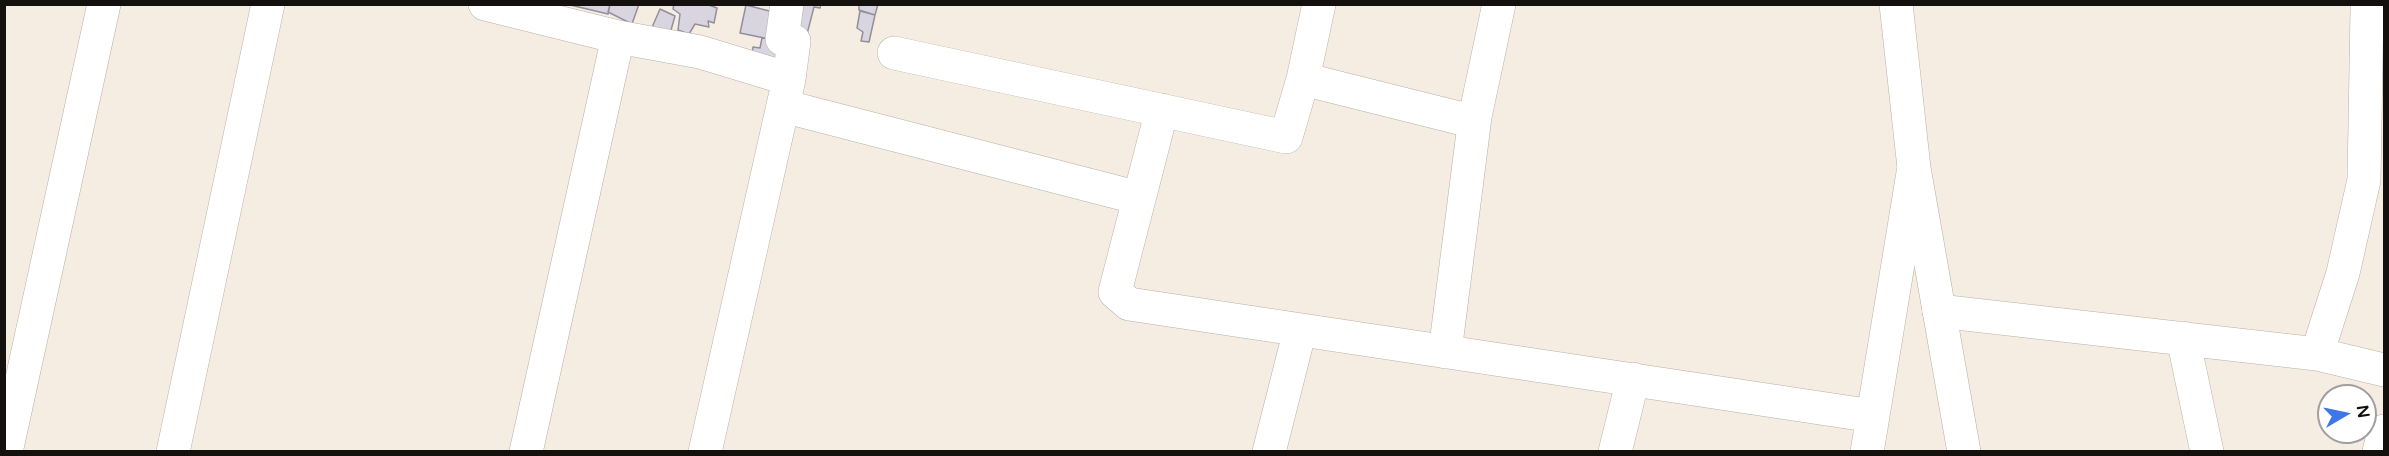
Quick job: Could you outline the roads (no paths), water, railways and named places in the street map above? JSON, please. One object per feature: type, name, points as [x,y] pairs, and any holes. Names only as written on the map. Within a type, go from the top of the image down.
[{"type":"street","points":[[6,452],[104,4]]},
{"type":"street","points":[[173,452],[268,4]]},
{"type":"street","points":[[484,4],[618,37],[700,52],[786,92],[1139,198]]},
{"type":"street","points":[[705,452],[786,92],[794,41],[782,39],[787,4]]},
{"type":"street","points":[[894,53],[1286,137],[1303,79],[1319,4]]},
{"type":"street","points":[[1445,352],[1475,117],[1499,4]]},
{"type":"street","points":[[1896,4],[1914,168],[1964,452]]},
{"type":"street","points":[[2317,354],[2343,273],[2364,180],[2367,10]]},
{"type":"street","points":[[526,452],[618,37]]},
{"type":"street","points":[[1303,79],[1467,120],[1475,117]]},
{"type":"street","points":[[1162,110],[1115,292],[1129,304],[1873,416]]},
{"type":"street","points":[[1867,452],[1914,168]]},
{"type":"street","points":[[1939,311],[2317,354],[2385,370]]},
{"type":"street","points":[[1269,452],[1300,330]]},
{"type":"street","points":[[2183,338],[2207,452]]},
{"type":"street","points":[[1615,452],[1633,379]]},
{"type":"street","points":[[2379,452],[2385,431]]}]
